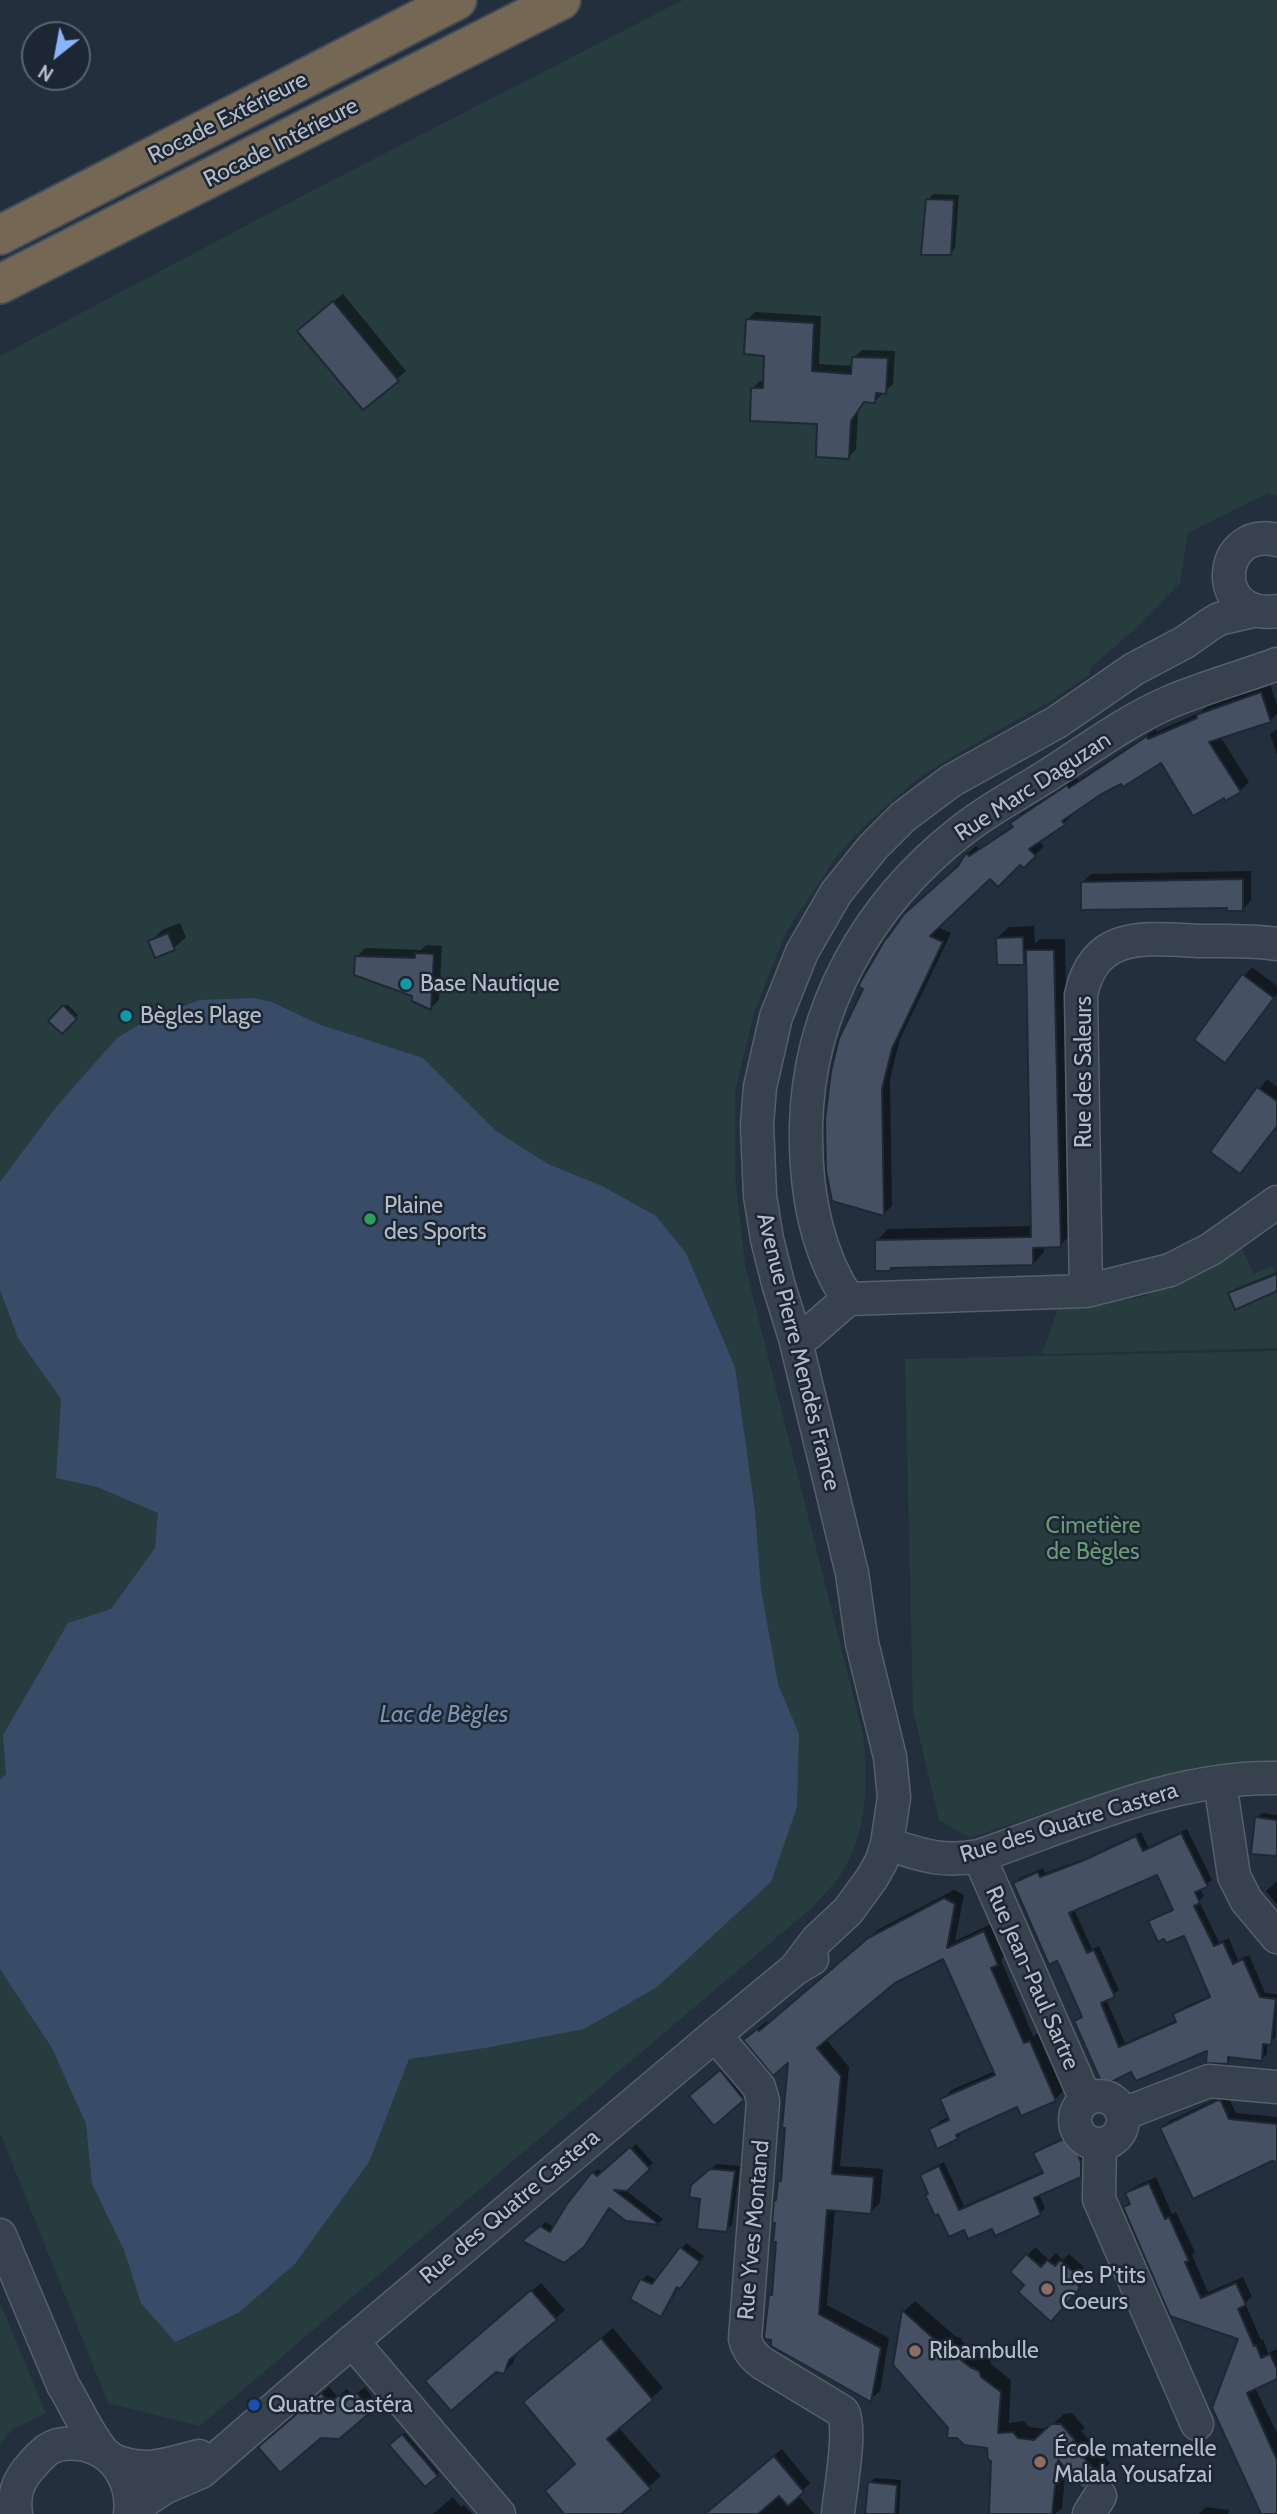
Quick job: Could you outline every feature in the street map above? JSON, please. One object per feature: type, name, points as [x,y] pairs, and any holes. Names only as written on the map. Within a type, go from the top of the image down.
[{"type":"highway","name":"Rocade Extérieure","points":[[0,235],[457,0]]},
{"type":"highway","name":"Rocade Intérieure","points":[[0,284],[561,0]]},
{"type":"highway","points":[[0,221],[78,195]]},
{"type":"highway","points":[[0,308],[92,238]]},
{"type":"street","name":"Avenue Pierre Mendès France","points":[[1135,669],[1174,629],[1216,595],[1237,551],[1257,539],[1277,540]]},
{"type":"street","points":[[1228,573],[1229,585],[1242,605],[1265,611]]},
{"type":"street","name":"Avenue Pierre Mendès France","points":[[896,1847],[912,1806],[911,1787],[876,1641],[852,1573],[795,1338],[767,1239],[757,1162],[757,1125],[760,1087],[776,1017],[806,944],[836,893],[873,847],[902,817],[951,781],[1057,722],[1135,669],[1185,642],[1219,619],[1265,611]]},
{"type":"street","name":"Rue Marc Daguzan","points":[[848,1298],[821,1250],[812,1207],[806,1149],[807,1099],[810,1070],[833,996],[850,959],[875,918],[919,868],[985,814],[1171,701],[1277,664]]},
{"type":"street","name":"Rue des Saleurs","points":[[1086,1291],[1082,995],[1085,979],[1093,963],[1108,950],[1133,939],[1277,944]]},
{"type":"street","points":[[795,1338],[808,1334],[848,1298],[1086,1291],[1170,1270],[1211,1249],[1277,1202]]},
{"type":"street","name":"Rue des Quatre Castera","points":[[132,2514],[164,2488],[201,2472],[715,2035],[795,1969],[825,1951],[858,1922],[892,1879],[896,1847],[950,1861],[979,1856],[1144,1798],[1190,1786],[1277,1778]]},
{"type":"street","points":[[1220,1783],[1234,1876],[1247,1900],[1277,1937]]},
{"type":"street","name":"Rue Jean-Paul Sartre","points":[[979,1856],[1086,2100]]},
{"type":"street","name":"Rue Yves Montand","points":[[715,2035],[759,2087],[763,2101],[745,2339],[747,2347],[752,2356],[762,2363],[843,2412],[847,2420],[838,2514]]},
{"type":"street","points":[[1123,2114],[1209,2081],[1277,2087]]},
{"type":"street","points":[[1093,2097],[1115,2101],[1123,2114],[1124,2121],[1119,2135],[1114,2140],[1100,2144],[1085,2140],[1076,2127],[1077,2112],[1086,2100],[1093,2097]]},
{"type":"street","points":[[1100,2144],[1098,2199],[1197,2424]]},
{"type":"street","points":[[0,2235],[63,2385],[76,2406],[85,2429],[124,2473],[130,2489],[132,2514]]},
{"type":"street","points":[[352,2341],[499,2514]]},
{"type":"street","points":[[11,2496],[23,2474],[48,2449],[60,2424],[63,2385]]},
{"type":"street","name":"Rue des Quatre Castera","points":[[48,2449],[73,2443],[88,2445],[132,2468],[159,2466],[228,2448]]},
{"type":"street","points":[[0,2510],[8,2514]]},
{"type":"green space","name":"Plaine des Sports","points":[[683,0],[1277,0],[1277,496],[1268,493],[1188,533],[1180,583],[1133,631],[1091,667],[1089,675],[1047,703],[916,780],[865,825],[836,857],[786,932],[755,1010],[735,1091],[735,1174],[745,1265],[863,1735],[866,1771],[864,1808],[848,1861],[836,1881],[814,1906],[200,2426],[108,2403],[0,2133],[0,356],[304,195]]},
{"type":"green space","points":[[1241,1248],[1254,1274],[1271,1266],[1277,1274],[1277,1348],[1042,1354],[1058,1309],[1144,1297]]},
{"type":"green space","name":"Cimetière de Bègles","points":[[1277,1351],[1277,1762],[1146,1779],[970,1838],[939,1820],[913,1710],[905,1359]]},
{"type":"green space","points":[[0,2303],[46,2413],[13,2429],[0,2444]]},
{"type":"water","name":"Lac de Bègles","points":[[254,998],[272,1002],[318,1024],[423,1058],[496,1131],[548,1164],[602,1186],[656,1216],[686,1253],[735,1367],[755,1511],[761,1589],[778,1684],[799,1734],[797,1807],[771,1882],[657,1987],[584,2029],[409,2059],[369,2162],[294,2265],[238,2313],[175,2342],[141,2303],[124,2250],[92,2184],[86,2124],[52,2048],[0,1969],[0,1780],[6,1774],[3,1735],[68,1623],[111,1609],[155,1548],[158,1513],[97,1487],[56,1478],[61,1399],[18,1338],[0,1290],[0,1182],[56,1107],[117,1038],[148,1019],[200,1000]]},
{"type":"building","points":[[926,199],[954,200],[951,255],[921,255]]},
{"type":"building","points":[[333,301],[399,381],[363,410],[297,331]]},
{"type":"building","points":[[746,319],[814,323],[812,371],[851,374],[852,357],[888,358],[886,394],[876,393],[875,403],[864,402],[851,421],[849,459],[816,457],[817,424],[750,421],[751,388],[763,388],[764,356],[744,354]]},
{"type":"building","points":[[1261,692],[1271,722],[1209,742],[1241,792],[1225,801],[1224,798],[1193,816],[1161,763],[1123,787],[1121,784],[1100,795],[1062,821],[1065,825],[1029,849],[1036,856],[1024,868],[1020,865],[998,887],[990,879],[930,936],[943,942],[892,1049],[882,1089],[884,1216],[832,1201],[826,1171],[825,1120],[831,1071],[839,1038],[863,989],[858,986],[886,938],[904,914],[958,866],[966,853],[969,856],[1013,827],[1010,823],[1067,785],[1069,788],[1147,736],[1148,739],[1197,718],[1196,715]]},
{"type":"building","points":[[1243,879],[1243,911],[1227,911],[1227,908],[1081,910],[1081,882]]},
{"type":"building","points":[[168,933],[175,950],[155,958],[148,941]]},
{"type":"building","points":[[1023,937],[1024,965],[997,965],[996,938]]},
{"type":"building","points":[[1026,950],[1054,950],[1061,1247],[1033,1248],[1033,1265],[891,1268],[890,1271],[875,1271],[875,1240],[1031,1237]]},
{"type":"building","name":"Base Nautique","points":[[415,953],[434,954],[431,1010],[412,1001],[412,996],[354,975],[355,956],[415,958]]},
{"type":"building","points":[[1242,974],[1274,998],[1225,1063],[1194,1040]]},
{"type":"building","points":[[63,1005],[77,1019],[62,1034],[48,1021]]},
{"type":"building","points":[[1257,1087],[1277,1101],[1277,1126],[1240,1174],[1210,1152]]},
{"type":"building","points":[[1277,1274],[1277,1291],[1235,1310],[1228,1293]]},
{"type":"building","points":[[1255,1817],[1277,1820],[1277,1856],[1251,1854]]},
{"type":"building","points":[[1181,1833],[1208,1887],[1195,1892],[1200,1903],[1194,1906],[1214,1946],[1223,1942],[1233,1964],[1243,1959],[1260,1997],[1276,1999],[1271,2045],[1263,2044],[1262,2061],[1228,2057],[1228,2064],[1206,2063],[1207,2051],[1136,2081],[1131,2072],[1103,2086],[1074,2021],[1082,2017],[1059,1965],[1057,1961],[1049,1965],[1013,1883],[1038,1872],[1040,1877],[1082,1861],[1136,1836],[1143,1851]],"holes":[[[1157,1875],[1173,1910],[1148,1921],[1158,1942],[1164,1939],[1166,1943],[1184,1936],[1210,1997],[1173,2014],[1176,2022],[1119,2047],[1101,2003],[1115,1997],[1094,1950],[1087,1953],[1069,1913]]]},
{"type":"building","points":[[944,1898],[955,1904],[947,1948],[984,1931],[998,1965],[991,1968],[1024,2043],[1030,2041],[1056,2101],[1021,2116],[1017,2107],[956,2135],[958,2139],[937,2149],[929,2129],[949,2120],[940,2099],[995,2075],[943,1959],[895,1983],[817,2048],[841,2076],[832,2174],[874,2177],[871,2214],[827,2210],[819,2314],[881,2348],[871,2402],[771,2346],[771,2340],[764,2337],[769,2295],[772,2295],[776,2242],[773,2242],[775,2223],[772,2223],[778,2181],[781,2181],[785,2128],[782,2128],[788,2063],[773,2076],[743,2040],[757,2029],[759,2031],[868,1938]]},
{"type":"building","points":[[720,2070],[744,2100],[714,2126],[689,2096]]},
{"type":"building","points":[[1218,2100],[1229,2119],[1277,2124],[1277,2162],[1272,2161],[1193,2199],[1160,2128]]},
{"type":"building","points":[[1070,2136],[1081,2162],[1081,2177],[1034,2198],[1041,2215],[995,2236],[992,2229],[968,2239],[964,2230],[949,2237],[925,2195],[928,2194],[920,2175],[939,2166],[959,2210],[1043,2173],[1033,2153]]},
{"type":"building","points":[[630,2147],[650,2169],[627,2191],[614,2190],[660,2225],[626,2221],[609,2208],[584,2247],[564,2263],[522,2241],[540,2226],[550,2232],[567,2204],[592,2172],[597,2176]]},
{"type":"building","points":[[710,2169],[735,2171],[727,2232],[697,2229],[700,2199],[689,2197],[691,2185]]},
{"type":"building","points":[[1149,2183],[1165,2219],[1169,2217],[1189,2261],[1185,2262],[1201,2298],[1236,2283],[1246,2305],[1238,2309],[1254,2346],[1256,2345],[1261,2358],[1270,2354],[1277,2369],[1277,2379],[1247,2393],[1277,2460],[1277,2514],[1261,2514],[1212,2408],[1238,2339],[1170,2316],[1123,2207],[1130,2204],[1125,2193]]},
{"type":"building","points":[[680,2247],[700,2262],[680,2289],[677,2287],[661,2317],[630,2299],[640,2279],[652,2284]]},
{"type":"building","name":"Les P'tits Coeurs","points":[[1026,2254],[1041,2267],[1047,2260],[1055,2266],[1060,2260],[1078,2276],[1074,2280],[1080,2288],[1051,2322],[1018,2292],[1024,2285],[1010,2272]]},
{"type":"building","points":[[531,2290],[557,2320],[509,2360],[504,2374],[496,2372],[451,2411],[425,2381]]},
{"type":"building","points":[[902,2310],[943,2347],[950,2349],[970,2367],[979,2371],[981,2377],[1001,2392],[998,2433],[1013,2432],[1018,2438],[1034,2440],[1051,2424],[1061,2424],[1075,2440],[1071,2443],[1100,2476],[1091,2480],[1083,2489],[1058,2460],[1052,2514],[989,2514],[991,2461],[988,2460],[987,2448],[964,2445],[957,2438],[947,2438],[948,2428],[893,2365]]},
{"type":"building","points":[[601,2338],[653,2400],[607,2439],[651,2489],[621,2514],[564,2514],[545,2491],[575,2464],[523,2402]]},
{"type":"building","points":[[321,2393],[330,2403],[339,2395],[345,2402],[357,2393],[371,2412],[339,2439],[321,2438],[280,2473],[258,2447]]},
{"type":"building","points":[[402,2434],[438,2476],[425,2487],[389,2445]]},
{"type":"building","points":[[774,2456],[804,2492],[788,2506],[779,2496],[758,2514],[705,2514]]},
{"type":"building","points":[[868,2482],[897,2485],[895,2514],[865,2514]]},
{"type":"place","name":"Base Nautique","points":[[406,984]]},
{"type":"place","name":"Bègles Plage","points":[[126,1016]]},
{"type":"place","name":"Plaine des Sports","points":[[370,1219]]},
{"type":"place","name":"Les P'tits Coeurs","points":[[1047,2289]]},
{"type":"place","name":"Ribambulle","points":[[915,2351]]},
{"type":"place","name":"Quatre Castéra","points":[[254,2405]]},
{"type":"place","name":"École maternelle Malala Yousafzai","points":[[1040,2462]]}]
